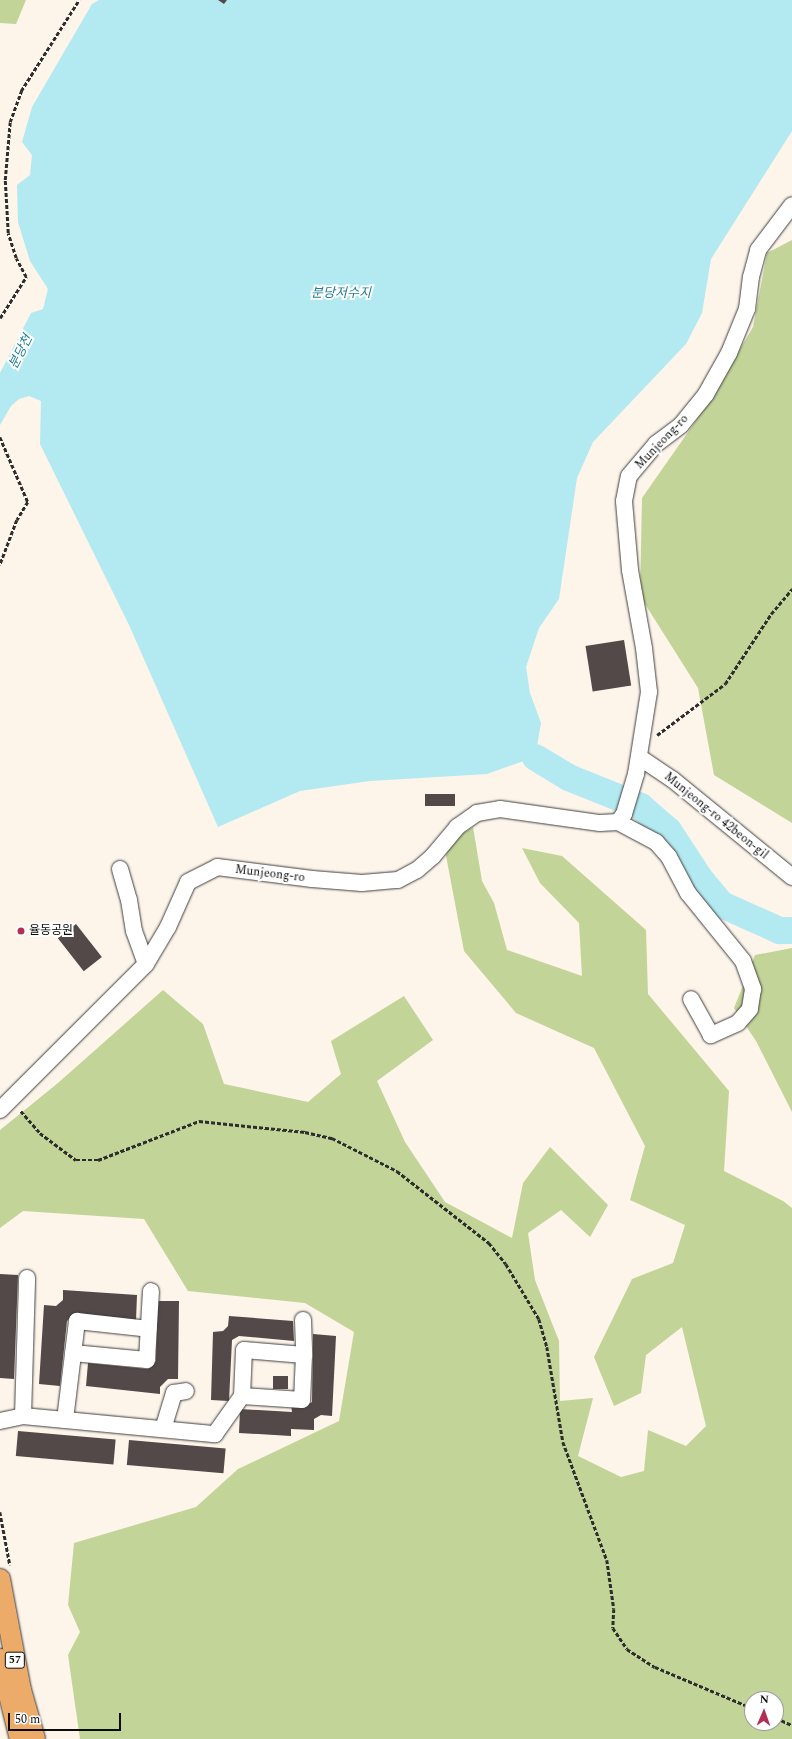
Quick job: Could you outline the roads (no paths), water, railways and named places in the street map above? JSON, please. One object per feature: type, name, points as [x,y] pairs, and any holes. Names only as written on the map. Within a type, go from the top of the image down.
[{"type":"main road","name":"57","points":[[0,1579],[21,1690],[35,1739]]},
{"type":"main road","name":"57","points":[[0,1659],[20,1739]]},
{"type":"street","name":"Munjeong-ro","points":[[5,1104],[146,964],[168,927],[188,882],[217,868],[362,883],[398,880],[417,870],[433,856],[457,827],[477,813],[500,809],[600,823],[621,818],[636,774],[649,692],[644,648],[630,570],[624,501],[629,476],[656,444],[681,424],[706,394],[729,353],[748,309],[751,276],[758,250],[792,205]]},
{"type":"street","name":"Munjeong-ro 42beon-gil","points":[[640,752],[792,877]]},
{"type":"street","points":[[621,818],[656,842],[669,857],[688,893],[743,961],[753,988],[750,1009],[738,1022],[711,1035],[691,999]]},
{"type":"street","points":[[120,869],[130,900],[134,931],[146,964]]},
{"type":"street","points":[[23,1416],[27,1278]]},
{"type":"street","points":[[73,1353],[147,1360],[151,1291]]},
{"type":"street","points":[[242,1396],[302,1400],[304,1355],[303,1320]]},
{"type":"street","points":[[65,1420],[77,1321],[149,1329]]},
{"type":"street","points":[[0,1421],[23,1416],[215,1434],[242,1396],[244,1350],[304,1355]]},
{"type":"street","points":[[163,1429],[174,1393],[186,1391]]},
{"type":"water","name":"분당저수지","points":[[99,0],[792,0],[792,131],[711,259],[702,313],[686,344],[593,442],[577,478],[559,599],[539,628],[526,667],[530,693],[541,723],[535,757],[487,774],[370,781],[300,791],[218,827],[129,625],[40,444],[41,401],[29,396],[19,399],[11,406],[0,425],[0,373],[31,313],[43,309],[48,289],[30,261],[18,222],[17,185],[30,175],[32,155],[22,142],[32,107],[92,4]]},
{"type":"waterway","points":[[535,757],[568,777],[640,806],[668,830],[700,879],[721,904],[779,930],[792,930]]},
{"type":"place","name":"율동공원","points":[[21,931]]},
{"type":"water label","name":"분당천","points":[[21,352]]}]
